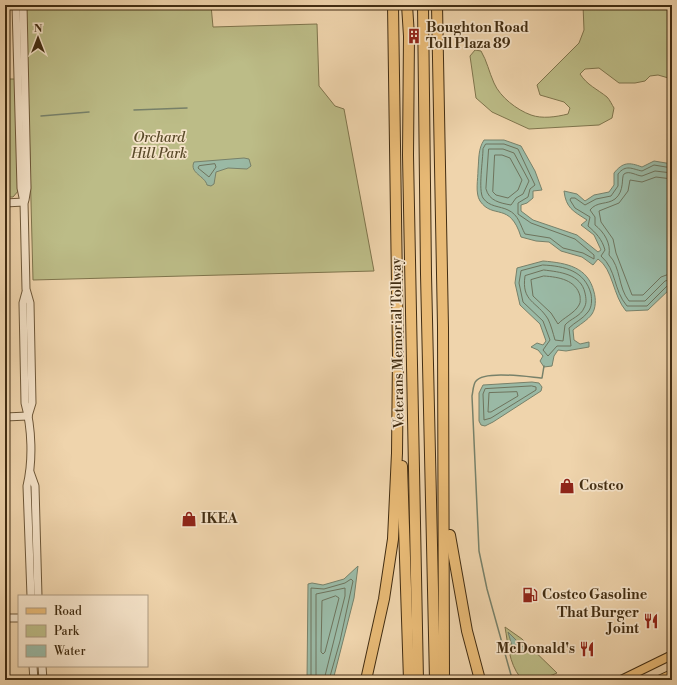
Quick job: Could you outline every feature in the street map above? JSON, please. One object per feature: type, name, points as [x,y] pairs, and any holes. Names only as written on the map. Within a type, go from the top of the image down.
[{"type":"highway","points":[[366,680],[384,599],[393,539],[397,453],[398,356],[393,5]]},
{"type":"highway","name":"Veterans Memorial Tollway","points":[[407,5],[409,36],[408,155],[418,680]]},
{"type":"highway","points":[[424,5],[426,282],[435,680]]},
{"type":"highway","points":[[437,5],[443,327],[444,680]]},
{"type":"highway","points":[[398,356],[400,376],[409,680]]},
{"type":"highway","points":[[444,456],[450,546],[467,631],[480,680]]},
{"type":"main road","points":[[621,680],[672,655]]},
{"type":"main road","points":[[659,680],[672,674]]},
{"type":"street","points":[[16,5],[21,188],[24,202],[26,290],[23,303],[25,403],[28,416],[30,471],[27,486],[31,595]]},
{"type":"street","points":[[23,5],[27,188],[24,202]]},
{"type":"street","points":[[5,202],[24,202]]},
{"type":"street","points":[[5,417],[28,416]]},
{"type":"street","points":[[30,471],[35,486],[38,595]]},
{"type":"street","points":[[5,618],[18,618]]},
{"type":"street","points":[[33,667],[34,680]]},
{"type":"street","points":[[42,667],[43,680]]},
{"type":"green space","name":"Orchard Hill Park","points":[[26,5],[211,5],[213,27],[317,24],[319,86],[335,106],[344,109],[374,271],[33,280]]},
{"type":"green space","points":[[583,5],[672,5],[672,79],[658,75],[650,76],[645,81],[635,83],[619,83],[599,68],[585,69],[580,74],[589,84],[607,97],[614,108],[612,118],[599,125],[529,129],[492,112],[476,98],[470,56],[475,50],[481,51],[492,79],[500,93],[515,106],[526,113],[540,117],[554,117],[568,114],[570,108],[564,102],[540,95],[537,85],[579,43],[584,30]]},
{"type":"green space","points":[[5,79],[15,79],[19,190],[13,197],[5,197]]},
{"type":"green space","points":[[505,627],[522,639],[557,673],[538,678],[520,677],[511,660]]},
{"type":"water","points":[[484,140],[504,140],[521,146],[535,171],[542,190],[533,191],[533,198],[527,203],[521,205],[521,211],[533,220],[577,235],[598,252],[601,250],[594,235],[581,225],[587,220],[568,205],[564,191],[577,194],[585,201],[594,195],[609,192],[614,185],[614,173],[623,165],[633,164],[642,167],[654,161],[672,164],[672,287],[648,310],[626,311],[618,298],[607,269],[598,259],[593,265],[582,257],[561,251],[549,242],[536,241],[521,237],[517,226],[512,219],[507,215],[485,207],[478,198],[477,186],[479,158]]},
{"type":"water","points":[[244,158],[249,159],[251,166],[247,169],[228,168],[216,172],[214,184],[211,186],[207,185],[206,182],[195,172],[193,166],[194,162]]},
{"type":"water","points":[[543,261],[568,265],[582,272],[591,284],[595,300],[595,306],[592,314],[573,330],[574,340],[580,344],[589,342],[589,347],[566,351],[558,350],[554,356],[552,366],[544,367],[540,361],[543,356],[538,350],[531,347],[537,343],[543,345],[546,341],[540,324],[520,305],[515,283],[517,268]]},
{"type":"water","points":[[532,382],[539,383],[542,387],[541,391],[493,422],[485,426],[481,425],[479,421],[479,393],[483,385]]},
{"type":"water","points":[[358,566],[354,598],[333,680],[307,680],[308,584],[312,583],[323,585],[344,579]]},
{"type":"water","points":[[508,632],[525,649],[521,653],[514,653]]},
{"type":"waterway","points":[[134,110],[187,108]]},
{"type":"waterway","points":[[41,116],[89,112]]},
{"type":"waterway","points":[[515,680],[511,675],[487,589],[479,551],[472,396],[475,382],[481,378],[497,375],[542,378],[544,366]]},
{"type":"place","name":"Boughton Road Toll Plaza 89","points":[[414,36]]},
{"type":"place","name":"Costco","points":[[567,486]]},
{"type":"place","name":"IKEA","points":[[189,519]]},
{"type":"place","name":"Costco Gasoline","points":[[530,595]]},
{"type":"place","name":"That Burger Joint","points":[[651,621]]},
{"type":"place","name":"McDonald's","points":[[587,649]]}]
